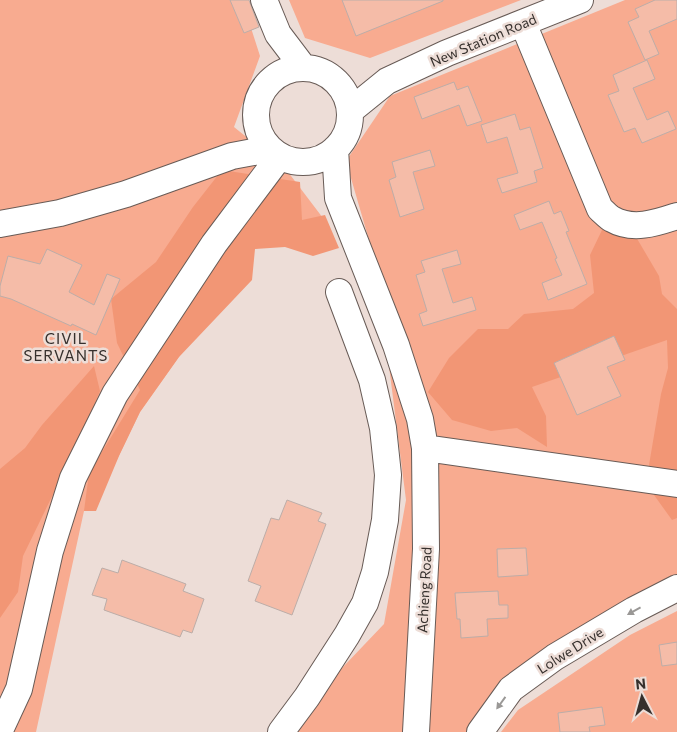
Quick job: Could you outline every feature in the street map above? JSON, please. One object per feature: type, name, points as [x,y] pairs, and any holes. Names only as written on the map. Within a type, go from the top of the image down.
[{"type":"street","points":[[264,0],[278,34],[303,67]]},
{"type":"street","name":"New Station Road","points":[[350,111],[387,81],[447,53],[580,0]]},
{"type":"street","points":[[523,23],[600,209],[612,219],[629,225],[651,225],[677,216]]},
{"type":"street","points":[[278,34],[278,74]]},
{"type":"street","points":[[0,224],[60,213],[126,194],[232,156],[284,156],[314,161],[325,156],[335,149],[344,138],[349,125],[350,111],[345,92],[332,77],[323,72],[303,67],[290,69],[278,74],[267,84],[259,96],[255,111],[256,126],[264,142],[284,156],[338,198]]},
{"type":"street","name":"New Station Road","points":[[339,84],[387,81]]},
{"type":"street","points":[[232,156],[256,126]]},
{"type":"street","points":[[335,149],[338,198]]},
{"type":"street","points":[[0,730],[19,689],[50,551],[73,478],[115,394],[214,244],[284,156]]},
{"type":"street","name":"Achieng Road","points":[[338,198],[396,345],[420,419],[425,448],[426,549],[416,732]]},
{"type":"street","points":[[281,732],[312,690],[366,603],[375,572],[385,520],[388,474],[383,428],[372,380],[339,292]]},
{"type":"street","points":[[425,448],[677,484]]},
{"type":"street","name":"Lolwe Drive","points":[[480,732],[511,689],[548,662],[634,610],[677,588]]},
{"type":"shaded area","points":[[0,0],[242,0],[260,56],[234,127],[285,168],[329,226],[255,249],[140,412],[106,482],[84,511],[36,732],[0,732]]},
{"type":"shaded area","points":[[289,0],[521,0],[370,58],[305,38]]},
{"type":"shaded area","points":[[625,0],[677,0],[677,585],[508,683],[478,732],[281,732],[384,624],[406,500],[376,264],[346,161],[390,96]]},
{"type":"shaded area","points":[[222,170],[300,182],[302,220],[325,215],[339,248],[313,256],[285,247],[255,249],[252,280],[179,357],[140,412],[96,511],[84,511],[89,473],[140,390],[117,343],[111,299],[156,262],[193,207]]},
{"type":"shaded area","points":[[629,225],[659,276],[662,294],[677,309],[677,518],[672,520],[654,495],[649,465],[661,394],[668,368],[667,340],[532,387],[546,416],[547,447],[517,428],[491,431],[452,420],[428,392],[449,358],[478,329],[508,329],[524,314],[573,309],[594,293],[590,255],[602,230]]},
{"type":"shaded area","points":[[94,366],[100,391],[78,443],[23,556],[18,592],[0,618],[0,469],[25,448],[42,425]]},
{"type":"shaded area","points":[[677,611],[677,732],[501,732],[518,710],[630,635]]},
{"type":"building","points":[[230,0],[249,0],[259,27],[244,33]]},
{"type":"building","points":[[342,0],[443,0],[443,1],[356,36]]},
{"type":"building","points":[[655,0],[677,0],[677,19],[649,31],[659,54],[645,60],[628,22],[639,17],[635,9]]},
{"type":"building","points":[[647,60],[655,79],[633,88],[647,120],[668,111],[676,129],[642,143],[635,128],[624,132],[608,95],[619,91],[613,75]]},
{"type":"building","points":[[454,82],[457,90],[468,86],[482,121],[467,126],[459,105],[422,119],[414,97]]},
{"type":"building","points":[[515,114],[520,130],[530,127],[543,168],[534,171],[537,182],[502,193],[497,179],[518,173],[507,137],[487,143],[481,125]]},
{"type":"building","points":[[430,150],[435,166],[413,172],[424,209],[400,217],[389,180],[396,177],[392,162]]},
{"type":"building","points":[[549,201],[554,214],[561,211],[569,231],[566,232],[587,284],[548,300],[542,283],[562,275],[555,259],[557,258],[542,222],[520,230],[514,215]]},
{"type":"building","points":[[47,249],[82,265],[69,292],[94,305],[107,274],[120,279],[96,335],[0,296],[0,286],[8,256],[40,264]]},
{"type":"building","points":[[457,250],[461,264],[442,269],[453,303],[472,297],[476,310],[423,326],[419,314],[427,311],[416,275],[425,272],[421,261]]},
{"type":"building","points":[[614,336],[625,360],[607,367],[621,396],[577,415],[554,363]]},
{"type":"building","points":[[287,500],[322,513],[318,521],[326,524],[292,615],[255,601],[261,586],[248,581],[271,518],[279,520]]},
{"type":"building","points":[[526,548],[528,575],[498,577],[497,549]]},
{"type":"building","points":[[122,560],[186,584],[183,591],[204,599],[192,633],[183,630],[180,637],[104,610],[107,599],[92,595],[102,568],[118,573]]},
{"type":"building","points":[[498,591],[499,605],[508,605],[508,618],[487,619],[488,636],[461,638],[460,619],[457,619],[455,593]]},
{"type":"building","points":[[677,642],[677,664],[662,666],[659,645]]},
{"type":"building","points":[[602,707],[605,725],[589,727],[590,732],[560,732],[558,713]]},
{"type":"district","name":"CIVIL SERVANTS","points":[[66,346]]}]
